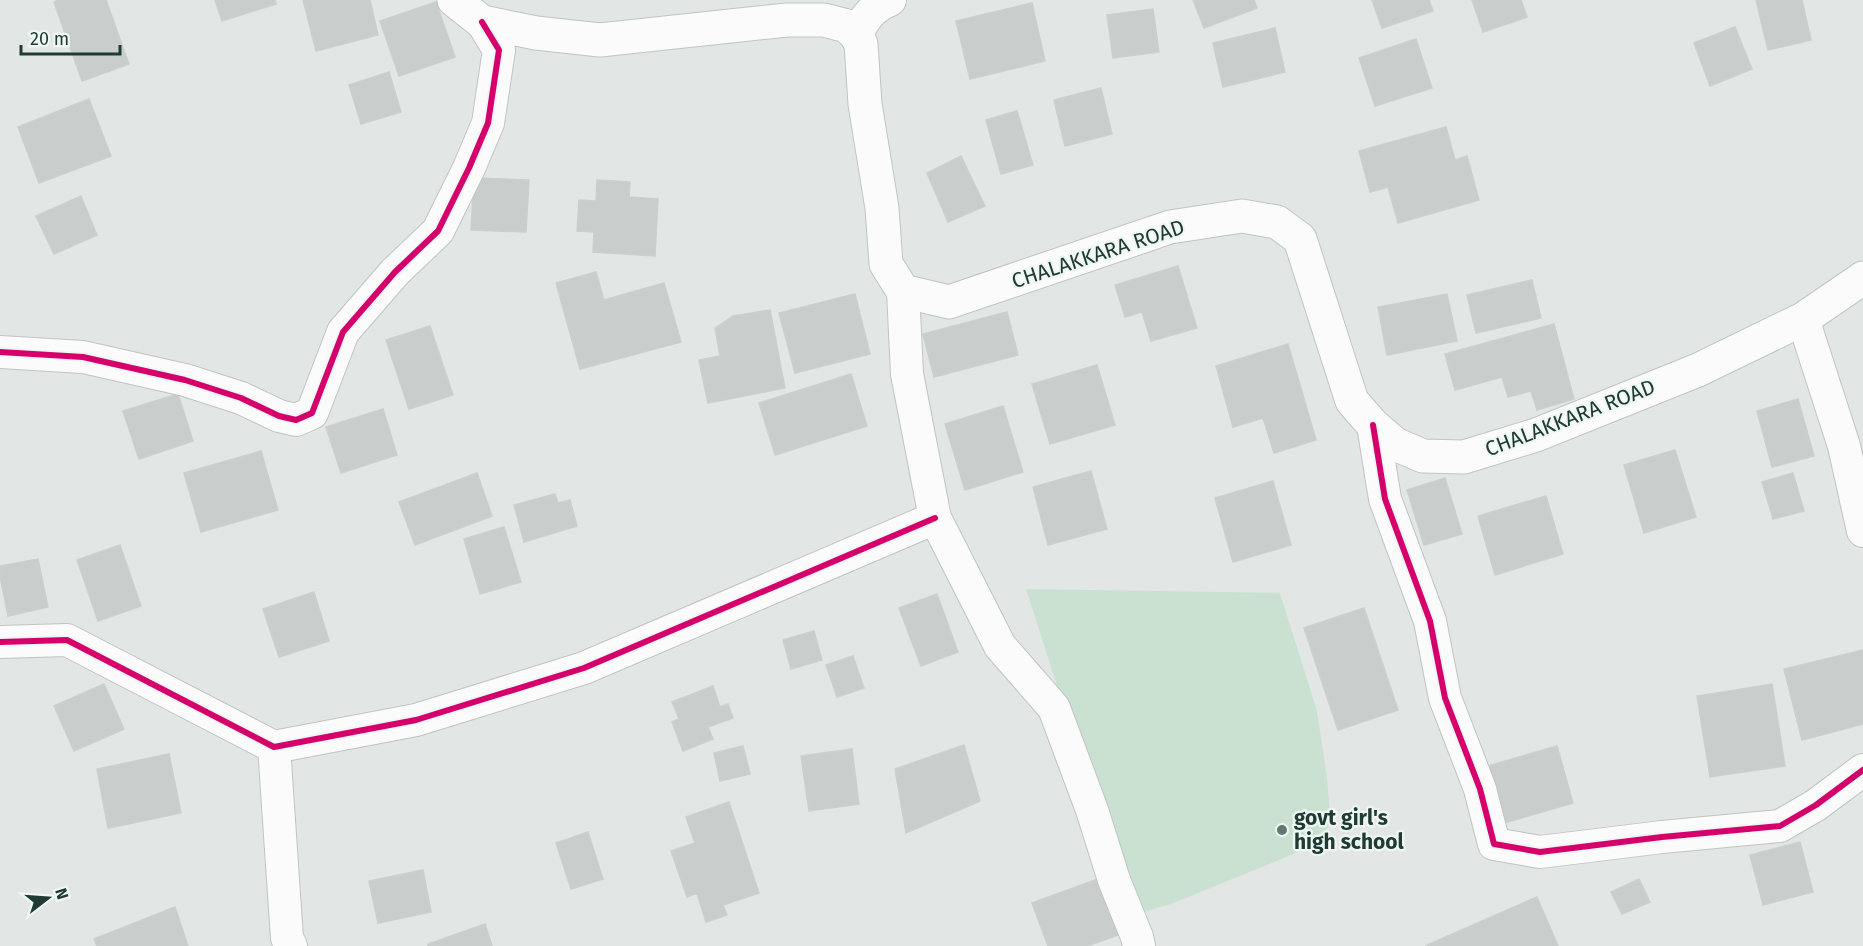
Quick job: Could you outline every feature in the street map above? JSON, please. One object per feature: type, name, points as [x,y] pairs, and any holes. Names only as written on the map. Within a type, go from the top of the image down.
[{"type":"main road","points":[[454,0],[482,22],[536,33],[600,40],[787,20],[824,20],[847,26],[861,44],[865,104],[882,208],[886,264],[903,291]]},
{"type":"main road","name":"CHALAKKARA ROAD","points":[[903,291],[949,302],[1170,227],[1242,216],[1277,222],[1300,239],[1352,402],[1395,444],[1423,456],[1464,457],[1536,435],[1698,370],[1803,319],[1863,278]]},
{"type":"street","points":[[856,35],[866,15],[881,2]]},
{"type":"street","points":[[0,352],[84,357],[185,380],[241,398],[279,416],[296,420],[312,413],[344,332],[395,272],[438,231],[469,168],[488,123],[499,50],[482,22]]},
{"type":"street","points":[[903,291],[907,374],[934,518],[1000,646],[1054,708],[1092,810],[1114,880],[1137,937],[1138,946]]},
{"type":"street","points":[[1803,319],[1844,446],[1863,531]]},
{"type":"street","points":[[1373,425],[1386,499],[1430,621],[1445,698],[1480,789],[1494,844],[1540,852],[1780,826],[1816,805],[1863,770]]},
{"type":"street","points":[[0,642],[67,640],[273,747],[416,720],[584,668],[934,518]]},
{"type":"street","points":[[273,747],[287,938],[291,946]]},
{"type":"green space","points":[[1026,589],[1280,593],[1317,711],[1327,777],[1331,825],[1294,854],[1171,904],[1136,914],[1084,770]]},
{"type":"building","points":[[58,0],[106,0],[129,64],[82,81],[54,2]]},
{"type":"building","points":[[215,0],[275,0],[276,4],[222,21]]},
{"type":"building","points":[[303,0],[370,0],[378,35],[316,51]]},
{"type":"building","points":[[1193,0],[1254,0],[1257,8],[1204,28]]},
{"type":"building","points":[[1372,0],[1429,0],[1433,11],[1382,28]]},
{"type":"building","points":[[1472,0],[1521,0],[1527,17],[1483,32]]},
{"type":"building","points":[[1756,0],[1802,0],[1811,40],[1768,50]]},
{"type":"building","points":[[436,2],[455,57],[399,76],[380,21]]},
{"type":"building","points":[[1032,3],[1045,61],[970,79],[956,21]]},
{"type":"building","points":[[1153,9],[1159,52],[1113,58],[1107,15]]},
{"type":"building","points":[[1735,27],[1752,69],[1710,86],[1694,43]]},
{"type":"building","points":[[1275,28],[1285,72],[1223,87],[1213,43]]},
{"type":"building","points":[[1416,39],[1432,88],[1375,106],[1359,58]]},
{"type":"building","points":[[389,72],[401,112],[361,124],[349,85]]},
{"type":"building","points":[[1101,88],[1112,134],[1065,146],[1054,100]]},
{"type":"building","points":[[89,99],[111,156],[39,183],[18,127]]},
{"type":"building","points":[[1017,111],[1033,165],[1001,174],[986,120]]},
{"type":"building","points":[[1446,127],[1455,160],[1467,156],[1479,200],[1398,223],[1388,187],[1370,192],[1359,151]]},
{"type":"building","points":[[961,156],[985,206],[948,222],[927,173]]},
{"type":"building","points":[[474,178],[529,180],[526,232],[471,230]]},
{"type":"building","points":[[597,180],[630,182],[629,197],[658,199],[655,256],[593,252],[594,232],[577,231],[579,200],[596,201]]},
{"type":"building","points":[[81,196],[97,235],[54,254],[36,216]]},
{"type":"building","points":[[1178,266],[1197,328],[1151,341],[1142,312],[1125,317],[1115,285]]},
{"type":"building","points":[[596,272],[604,300],[664,283],[681,342],[580,369],[556,283]]},
{"type":"building","points":[[1532,280],[1541,318],[1476,333],[1467,295]]},
{"type":"building","points":[[855,294],[870,354],[795,373],[779,313]]},
{"type":"building","points":[[1447,294],[1457,341],[1387,355],[1378,307]]},
{"type":"building","points":[[770,310],[785,388],[708,403],[699,360],[720,356],[715,328],[733,316]]},
{"type":"building","points":[[1007,312],[1018,355],[934,377],[923,334]]},
{"type":"building","points":[[1554,324],[1574,399],[1537,410],[1531,391],[1508,397],[1502,377],[1455,390],[1445,354]]},
{"type":"building","points":[[430,326],[453,395],[409,409],[386,340]]},
{"type":"building","points":[[1288,344],[1316,440],[1274,453],[1263,418],[1233,427],[1216,366]]},
{"type":"building","points":[[1097,365],[1115,425],[1050,444],[1032,384]]},
{"type":"building","points":[[851,374],[867,426],[775,455],[759,403]]},
{"type":"building","points":[[178,394],[193,441],[139,459],[123,411]]},
{"type":"building","points":[[1798,399],[1814,456],[1772,467],[1757,411]]},
{"type":"building","points":[[1003,406],[1023,472],[965,490],[945,424]]},
{"type":"building","points":[[383,409],[397,455],[341,473],[326,427]]},
{"type":"building","points":[[1675,450],[1696,517],[1644,533],[1624,465]]},
{"type":"building","points":[[261,451],[278,510],[201,532],[184,473]]},
{"type":"building","points":[[1091,471],[1107,529],[1048,545],[1033,487]]},
{"type":"building","points":[[477,473],[492,516],[415,545],[399,502]]},
{"type":"building","points":[[1793,473],[1804,511],[1773,519],[1762,482]]},
{"type":"building","points":[[1445,478],[1462,534],[1424,545],[1407,490]]},
{"type":"building","points":[[1273,481],[1291,545],[1233,562],[1215,498]]},
{"type":"building","points":[[555,494],[558,503],[570,500],[577,526],[524,542],[514,505]]},
{"type":"building","points":[[1546,496],[1563,554],[1495,575],[1478,516]]},
{"type":"building","points":[[504,527],[521,582],[480,594],[464,539]]},
{"type":"building","points":[[120,545],[141,606],[98,621],[77,560]]},
{"type":"building","points":[[38,559],[48,607],[8,616],[0,566]]},
{"type":"building","points":[[314,592],[329,641],[279,657],[263,609]]},
{"type":"building","points":[[937,594],[958,652],[921,666],[899,608]]},
{"type":"building","points":[[1364,608],[1398,710],[1338,730],[1304,628]]},
{"type":"building","points":[[814,631],[822,660],[791,669],[783,640]]},
{"type":"building","points":[[1863,650],[1863,724],[1802,740],[1784,669]]},
{"type":"building","points":[[853,656],[864,688],[837,697],[826,665]]},
{"type":"building","points":[[104,684],[124,729],[74,751],[54,706]]},
{"type":"building","points":[[1772,684],[1785,766],[1710,777],[1697,696]]},
{"type":"building","points":[[713,686],[720,707],[728,704],[733,718],[708,727],[713,739],[683,751],[672,722],[679,719],[672,702]]},
{"type":"building","points":[[964,745],[980,801],[906,833],[895,769]]},
{"type":"building","points":[[743,746],[750,774],[720,781],[714,753]]},
{"type":"building","points":[[1557,746],[1573,803],[1504,823],[1488,766]]},
{"type":"building","points":[[852,749],[859,804],[809,811],[801,756]]},
{"type":"building","points":[[169,754],[181,813],[108,828],[97,769]]},
{"type":"building","points":[[729,802],[759,893],[723,905],[727,915],[706,922],[697,893],[687,897],[671,851],[695,843],[686,817]]},
{"type":"building","points":[[588,832],[603,879],[571,889],[556,843]]},
{"type":"building","points":[[1800,842],[1813,892],[1763,905],[1750,855]]},
{"type":"building","points":[[423,870],[431,912],[378,923],[369,881]]},
{"type":"building","points":[[1098,879],[1118,935],[1087,946],[1048,946],[1032,903]]},
{"type":"building","points":[[1639,879],[1650,902],[1622,914],[1611,892]]},
{"type":"building","points":[[1537,897],[1558,946],[1425,946]]},
{"type":"building","points":[[175,907],[188,946],[97,946],[94,939]]},
{"type":"building","points":[[485,924],[492,946],[428,946],[428,944]]},
{"type":"cycle path","points":[[0,352],[83,357],[185,380],[241,398],[279,416],[296,420],[312,413],[343,332],[395,272],[438,231],[469,168],[488,123],[499,50],[482,22]]},
{"type":"cycle path","points":[[1373,425],[1385,499],[1430,621],[1445,698],[1480,789],[1494,844],[1540,852],[1780,826],[1816,805],[1863,770]]},
{"type":"cycle path","points":[[0,642],[67,640],[274,747],[416,720],[584,668],[935,518]]},
{"type":"place","name":"govt girl's high school","points":[[1282,830]]}]
